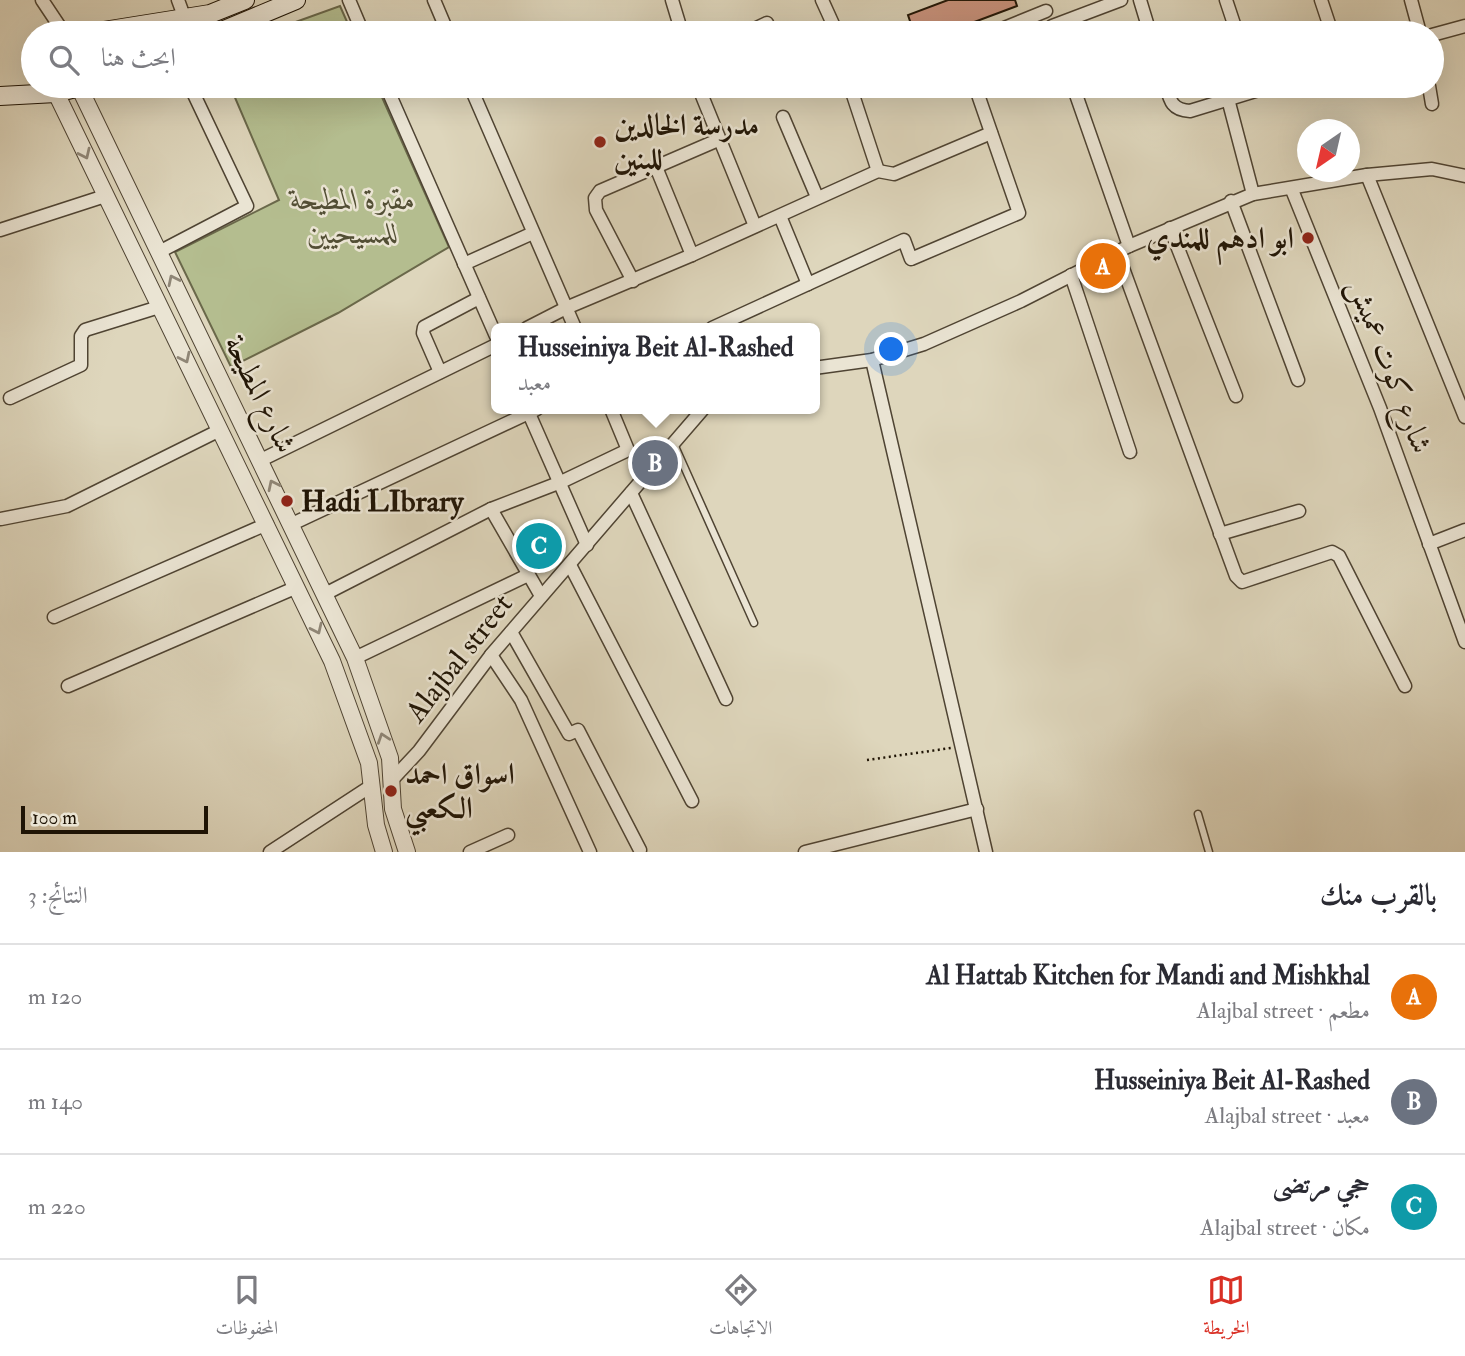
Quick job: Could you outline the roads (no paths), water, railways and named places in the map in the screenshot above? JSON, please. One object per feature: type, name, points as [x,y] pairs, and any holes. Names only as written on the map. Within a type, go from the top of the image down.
[{"type":"main road","points":[[172,21],[210,14],[245,0]]},
{"type":"main road","points":[[246,21],[296,0]]},
{"type":"main road","points":[[0,96],[21,93]]},
{"type":"street","points":[[43,0],[56,21]]},
{"type":"street","points":[[178,0],[185,19]]},
{"type":"street","points":[[349,0],[358,21]]},
{"type":"street","points":[[434,0],[443,21]]},
{"type":"street","points":[[672,0],[678,21]]},
{"type":"street","points":[[822,0],[831,21]]},
{"type":"street","points":[[1073,21],[1121,0]]},
{"type":"street","points":[[1140,0],[1146,21]]},
{"type":"street","points":[[1226,0],[1233,21]]},
{"type":"street","points":[[1321,0],[1328,21]]},
{"type":"street","points":[[1411,0],[1417,21]]},
{"type":"street","points":[[1014,21],[1044,5]]},
{"type":"street","points":[[1444,32],[1465,26]]},
{"type":"street","name":"شارع المطيحة","points":[[59,98],[332,661],[369,763],[376,825],[384,852]]},
{"type":"street","name":"شارع المطيحة","points":[[87,98],[355,658],[390,758],[393,809],[407,852]]},
{"type":"street","points":[[159,252],[247,205],[196,98]]},
{"type":"street","points":[[391,98],[491,325]]},
{"type":"street","points":[[475,98],[573,323]]},
{"type":"street","points":[[702,98],[755,226]]},
{"type":"street","points":[[854,98],[878,171]]},
{"type":"street","points":[[723,323],[904,240],[911,259],[1019,213],[979,98]]},
{"type":"street","points":[[1077,98],[1123,249],[1236,576],[1242,582],[1332,552],[1339,556],[1405,686]]},
{"type":"street","points":[[1169,98],[1171,104],[1179,111],[1190,111],[1228,99],[1253,194]]},
{"type":"street","points":[[1431,98],[1432,104]]},
{"type":"street","points":[[783,117],[817,197]]},
{"type":"street","points":[[537,323],[878,171],[894,174],[991,133]]},
{"type":"street","points":[[633,281],[596,210],[595,198],[600,191],[718,140]]},
{"type":"street","points":[[656,167],[692,255]]},
{"type":"street","points":[[820,367],[872,360],[924,344],[1123,249],[1231,201],[1253,194],[1292,190],[1367,175],[1432,169],[1465,176]]},
{"type":"street","points":[[1367,175],[1465,417]]},
{"type":"street","name":"شارع كوت عميش","points":[[1292,190],[1380,408],[1465,642]]},
{"type":"street","points":[[0,230],[105,196]]},
{"type":"street","points":[[1231,201],[1298,380]]},
{"type":"street","points":[[780,216],[808,284]]},
{"type":"street","points":[[1170,228],[1236,396]]},
{"type":"street","points":[[464,264],[533,233]]},
{"type":"street","points":[[1071,275],[1130,453]]},
{"type":"street","points":[[440,372],[424,327],[479,298]]},
{"type":"street","points":[[10,398],[81,365],[80,336],[85,330],[159,307]]},
{"type":"street","points":[[261,460],[491,347]]},
{"type":"street","points":[[872,360],[986,852]]},
{"type":"street","points":[[292,524],[523,414]]},
{"type":"street","points":[[533,414],[587,545]]},
{"type":"street","points":[[325,594],[491,509],[561,482],[628,450],[613,414]]},
{"type":"street","name":"Alajbal street","points":[[392,780],[419,751],[491,655],[699,414]]},
{"type":"street","points":[[1,519],[67,506],[220,430]]},
{"type":"street","points":[[631,493],[726,699]]},
{"type":"street","points":[[491,509],[541,596]]},
{"type":"street","points":[[1220,534],[1299,511]]},
{"type":"street","points":[[54,617],[267,524]]},
{"type":"street","points":[[1429,544],[1465,530]]},
{"type":"street","points":[[290,570],[310,561]]},
{"type":"street","points":[[570,565],[692,801]]},
{"type":"street","points":[[355,658],[528,575]]},
{"type":"street","points":[[68,685],[297,587]]},
{"type":"street","points":[[511,632],[569,734],[578,730],[640,850]]},
{"type":"street","points":[[491,655],[521,700],[590,852]]},
{"type":"street","points":[[270,852],[371,786]]},
{"type":"street","points":[[805,852],[833,848],[978,809]]},
{"type":"street","points":[[470,852],[508,835]]},
{"type":"lane","points":[[674,444],[754,623]]},
{"type":"lane","points":[[1198,814],[1209,852]]},
{"type":"place","name":"مدرسة الخالدين للبنين","points":[[600,142]]},
{"type":"place","name":"ابو ادهم للمندي","points":[[1308,238]]},
{"type":"place","name":"Al Hattab Kitchen for Mandi and Mishkhal","points":[[1103,266]]},
{"type":"place","name":"Husseiniya Beit Al-Rashed","points":[[655,463]]},
{"type":"place","name":"Hadi LIbrary","points":[[287,501]]},
{"type":"place","name":"حجي مرتضى","points":[[539,546]]},
{"type":"place","name":"اسواق احمد الكعبي","points":[[391,791]]},
{"type":"park label","name":"مقبرة المطيحة للمسيحيين","points":[[353,216]]}]
